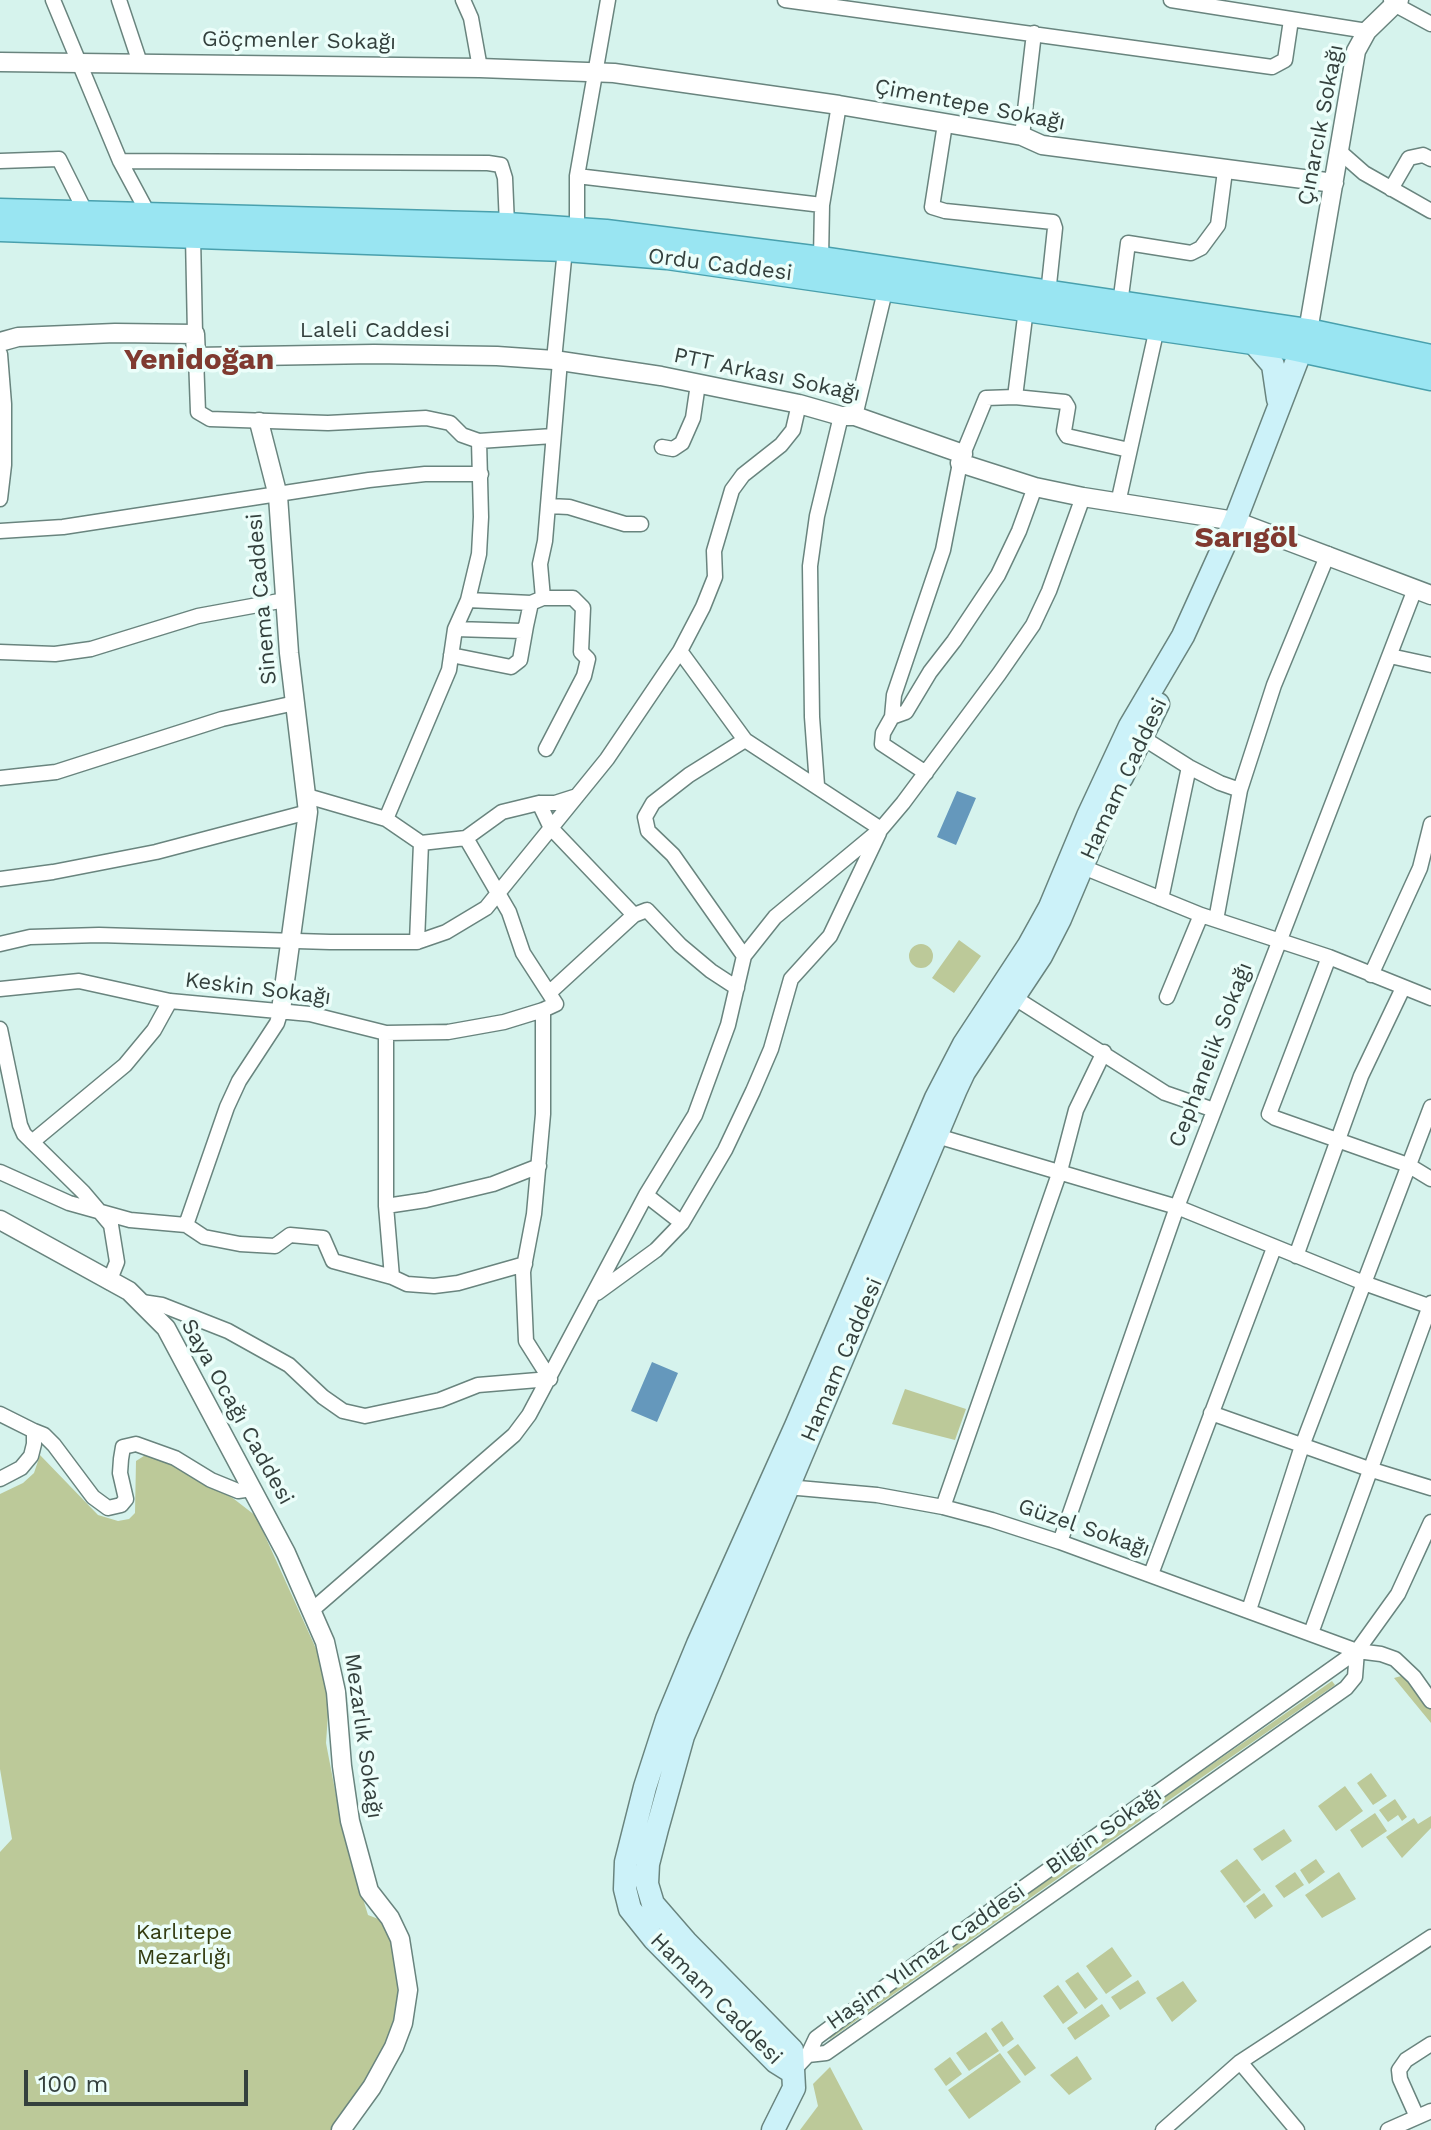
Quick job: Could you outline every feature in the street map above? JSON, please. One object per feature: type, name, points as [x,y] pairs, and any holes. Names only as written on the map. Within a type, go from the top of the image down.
[{"type":"main road","name":"Ordu Caddesi","points":[[0,211],[507,225],[571,240],[682,258],[1255,344],[1304,341],[1431,378]]},
{"type":"main road","points":[[193,236],[207,215]]},
{"type":"main road","name":"Ordu Caddesi","points":[[0,229],[193,236],[679,240],[1120,304],[1304,341],[1431,357]]},
{"type":"main road","name":"Hamam Caddesi","points":[[930,1132],[964,1072],[1015,998],[1054,932],[1076,864],[1130,726],[1183,636],[1235,521],[1304,341]]},
{"type":"main road","points":[[1255,344],[1273,365],[1279,406]]},
{"type":"main road","name":"Hamam Caddesi","points":[[792,2072],[776,2062],[654,1939],[630,1909],[625,1889],[626,1862],[645,1787],[667,1719],[779,1484],[930,1132],[964,1044],[1076,864],[1173,675],[1183,636]]},
{"type":"main road","points":[[773,2130],[794,2088],[792,2072]]},
{"type":"street","points":[[53,0],[120,161],[149,215]]},
{"type":"street","points":[[119,0],[140,63]]},
{"type":"street","points":[[463,0],[471,18],[480,68]]},
{"type":"street","points":[[471,18],[480,0]]},
{"type":"street","points":[[451,655],[511,667],[520,660],[526,626],[537,601],[549,506],[557,360],[577,176],[608,0]]},
{"type":"street","points":[[785,0],[1272,67],[1285,60],[1291,20]]},
{"type":"street","points":[[906,16],[908,0]]},
{"type":"street","name":"Çınarcık Sokağı","points":[[1171,0],[1367,31],[1356,51],[1304,341]]},
{"type":"street","points":[[1367,31],[1395,1],[1431,24]]},
{"type":"street","points":[[1022,136],[1034,33]]},
{"type":"street","name":"Göçmenler Sokağı","points":[[0,62],[597,71]]},
{"type":"street","name":"Çimentepe Sokağı","points":[[597,71],[839,105],[1022,136],[1042,145],[1334,183]]},
{"type":"street","points":[[821,259],[822,205],[839,105]]},
{"type":"street","points":[[945,124],[932,207],[1053,222],[1055,228],[1048,294]]},
{"type":"street","points":[[1339,151],[1364,173],[1431,211]]},
{"type":"street","points":[[1391,189],[1409,158],[1423,155],[1431,159]]},
{"type":"street","points":[[0,161],[59,159],[86,213]]},
{"type":"street","points":[[120,161],[501,165],[505,178],[507,225]]},
{"type":"street","points":[[1120,304],[1128,243],[1191,253],[1201,248],[1218,225],[1225,171]]},
{"type":"street","points":[[1334,183],[1343,177],[1364,173]]},
{"type":"street","points":[[577,176],[822,205]]},
{"type":"street","points":[[193,236],[198,412],[210,419],[328,423],[426,418],[450,423],[462,435],[479,441],[553,436]]},
{"type":"street","points":[[817,785],[812,717],[810,566],[817,516],[886,287]]},
{"type":"street","points":[[1015,397],[1026,309]]},
{"type":"street","points":[[1118,503],[1157,328]]},
{"type":"street","points":[[0,342],[18,337],[115,333],[195,334]]},
{"type":"street","points":[[0,354],[4,465],[0,499]]},
{"type":"street","name":"Laleli Caddesi","points":[[196,357],[374,354],[557,360]]},
{"type":"street","name":"PTT Arkası Sokağı","points":[[557,360],[698,384],[848,416],[1035,487],[1235,521]]},
{"type":"street","points":[[662,447],[673,449],[682,443],[693,418],[698,384]]},
{"type":"street","points":[[926,773],[882,744],[883,733],[892,717],[894,695],[943,550],[962,459],[986,398],[1015,397],[1065,402],[1068,407],[1064,431],[1067,436],[1129,450]]},
{"type":"street","points":[[0,944],[30,937],[99,935],[417,942],[446,932],[486,908],[607,759],[680,651],[715,577],[714,551],[732,490],[743,475],[781,445],[793,430],[799,404]]},
{"type":"street","name":"Sinema Caddesi","points":[[259,422],[278,496],[295,703],[308,804],[281,1010]]},
{"type":"street","points":[[386,819],[449,670],[455,629],[468,600],[479,554],[479,441]]},
{"type":"street","points":[[0,531],[63,527],[383,478],[481,474]]},
{"type":"street","points":[[892,717],[906,712],[998,575],[1035,487]]},
{"type":"street","points":[[311,1611],[514,1435],[550,1379],[646,1195],[695,1115],[728,1025],[744,956],[775,917],[881,829],[926,773],[1033,625],[1049,591],[1083,497]]},
{"type":"street","points":[[549,506],[569,507],[625,524],[641,524]]},
{"type":"street","points":[[1235,521],[1423,592]]},
{"type":"street","points":[[1216,920],[1240,790],[1274,685],[1328,554]]},
{"type":"street","name":"Cephanelik Sokağı","points":[[1060,1542],[1214,1110],[1390,656],[1423,592]]},
{"type":"street","points":[[468,600],[573,598],[583,608],[581,652],[588,659],[584,676],[546,749]]},
{"type":"street","points":[[0,652],[55,654],[91,649],[198,616],[285,600]]},
{"type":"street","points":[[455,629],[522,631],[526,626]]},
{"type":"street","points":[[680,651],[745,740],[881,829]]},
{"type":"street","points":[[1390,656],[1431,665]]},
{"type":"street","points":[[0,778],[56,772],[222,719],[295,703]]},
{"type":"street","points":[[1143,738],[1189,767],[1240,790]]},
{"type":"street","points":[[744,956],[673,855],[648,831],[645,817],[653,803],[745,740]]},
{"type":"street","points":[[1161,899],[1189,767]]},
{"type":"street","points":[[0,879],[156,852],[308,804],[386,819],[421,843],[466,838],[502,812],[577,796]]},
{"type":"street","points":[[539,803],[551,828],[634,915]]},
{"type":"street","points":[[1371,975],[1420,868],[1431,824]]},
{"type":"street","points":[[592,1297],[656,1250],[682,1223],[725,1150],[753,1091],[771,1049],[791,979],[830,936],[881,829]]},
{"type":"street","points":[[466,838],[509,912],[523,953],[549,1002],[539,1166],[525,1264],[526,1341],[550,1379]]},
{"type":"street","points":[[417,942],[421,843]]},
{"type":"street","points":[[1076,864],[1201,915],[1329,957],[1431,998]]},
{"type":"street","points":[[549,1002],[634,915],[647,910],[680,945],[737,988]]},
{"type":"street","points":[[1167,997],[1201,915]]},
{"type":"street","points":[[1329,957],[1269,1114],[1408,1165],[1431,1179]]},
{"type":"street","name":"Keskin Sokağı","points":[[0,989],[79,981],[170,1001],[310,1014],[386,1033],[448,1032],[504,1022],[549,1002]]},
{"type":"street","points":[[1296,1256],[1361,1076],[1403,988]]},
{"type":"street","points":[[1015,998],[1165,1093],[1214,1110]]},
{"type":"street","points":[[32,1142],[125,1065],[154,1030],[170,1001]]},
{"type":"street","points":[[186,1225],[227,1107],[239,1081],[277,1023],[281,1010]]},
{"type":"street","points":[[0,1029],[20,1125],[32,1142],[111,1225],[117,1262],[109,1282]]},
{"type":"street","points":[[386,1033],[386,1206],[392,1277]]},
{"type":"street","points":[[943,1507],[1060,1171],[1076,1110],[1104,1052]]},
{"type":"street","points":[[1249,1610],[1302,1446],[1431,1107]]},
{"type":"street","points":[[930,1132],[1177,1207],[1364,1283],[1431,1305],[1311,1633]]},
{"type":"street","points":[[386,1206],[493,1184],[539,1166]]},
{"type":"street","points":[[0,1172],[69,1203],[130,1220],[186,1225],[204,1237],[240,1244],[275,1246],[290,1235],[323,1238],[333,1261],[407,1284],[434,1286],[458,1283],[525,1264]]},
{"type":"street","points":[[646,1195],[682,1223]]},
{"type":"street","name":"Saya Ocağı Caddesi","points":[[0,1220],[129,1291],[166,1328],[286,1553],[311,1611]]},
{"type":"street","points":[[1151,1574],[1274,1248]]},
{"type":"street","points":[[142,1302],[175,1309],[228,1331],[289,1365],[343,1411],[365,1416],[440,1400],[478,1385],[550,1379]]},
{"type":"street","points":[[1211,1413],[1431,1488]]},
{"type":"street","points":[[0,1414],[44,1435],[93,1497],[108,1508],[121,1505],[126,1499],[120,1473],[123,1447],[136,1444],[175,1458],[211,1480],[238,1491],[252,1489]]},
{"type":"street","points":[[0,1479],[21,1468],[31,1456],[34,1431]]},
{"type":"street","name":"Güzel Sokağı","points":[[779,1484],[877,1495],[943,1507],[1060,1542],[1357,1651],[1395,1659],[1414,1677],[1431,1701]]},
{"type":"street","name":"Bilgin Sokağı","points":[[792,2072],[808,2055],[816,2038],[1357,1651],[1398,1594],[1431,1522]]},
{"type":"street","name":"Mezarlık Sokağı","points":[[311,1611],[331,1665],[350,1821],[360,1861],[369,1891],[390,1918],[400,1939],[408,1990],[403,2023],[394,2047],[372,2087],[341,2130]]},
{"type":"street","name":"Haşim Yılmaz Caddesi","points":[[808,2055],[826,2053],[1346,1688],[1355,1677],[1357,1651]]},
{"type":"street","points":[[1144,1803],[1156,1821]]},
{"type":"street","points":[[1163,2130],[1240,2062],[1431,1937]]},
{"type":"street","points":[[1417,2117],[1399,2070],[1406,2060],[1431,2044]]},
{"type":"street","points":[[1240,2062],[1297,2130]]},
{"type":"street","points":[[1388,2130],[1431,2111]]},
{"type":"green space","points":[[959,940],[981,956],[954,993],[932,978]]},
{"type":"green space","points":[[921,944],[930,947],[933,956],[930,965],[921,968],[912,965],[909,956],[912,947]]},
{"type":"green space","points":[[905,1389],[966,1409],[955,1440],[892,1424]]},
{"type":"green space","name":"Karlıtepe Mezarlığı","points":[[147,1454],[168,1458],[256,1516],[318,1653],[329,1700],[326,1743],[344,1837],[368,1915],[386,1922],[396,1955],[399,2012],[387,2048],[356,2102],[333,2130],[0,2130],[0,1852],[12,1839],[0,1769],[0,1494],[23,1483],[34,1473],[40,1455],[98,1515],[118,1521],[129,1519],[135,1513],[136,1461]]},
{"type":"green space","points":[[1405,1675],[1431,1705],[1431,1723],[1394,1678]]},
{"type":"green space","points":[[1332,1681],[1335,1685],[1162,1805],[1159,1801]]},
{"type":"green space","points":[[1371,1773],[1387,1796],[1373,1805],[1357,1783]]},
{"type":"green space","points":[[1345,1786],[1363,1811],[1336,1831],[1318,1806]]},
{"type":"green space","points":[[1395,1799],[1407,1817],[1402,1821],[1398,1815],[1388,1822],[1379,1810]]},
{"type":"green space","points":[[1375,1813],[1387,1831],[1362,1848],[1350,1830]]},
{"type":"green space","points":[[1139,1816],[1141,1820],[830,2039],[827,2035]]},
{"type":"green space","points":[[1431,1816],[1431,1828],[1402,1858],[1386,1837],[1414,1818],[1418,1824]]},
{"type":"green space","points":[[1284,1829],[1292,1841],[1262,1861],[1253,1849]]},
{"type":"green space","points":[[1237,1859],[1261,1890],[1244,1903],[1220,1871]]},
{"type":"green space","points":[[1316,1859],[1325,1872],[1309,1884],[1300,1870]]},
{"type":"green space","points":[[1295,1872],[1304,1885],[1284,1898],[1275,1886]]},
{"type":"green space","points":[[1339,1872],[1356,1899],[1322,1918],[1305,1895]]},
{"type":"green space","points":[[1264,1893],[1273,1906],[1255,1919],[1246,1906]]},
{"type":"green space","points":[[1112,1947],[1132,1976],[1106,1994],[1086,1966]]},
{"type":"green space","points":[[1078,1972],[1098,1999],[1085,2009],[1065,1981]]},
{"type":"green space","points":[[1138,1980],[1146,1993],[1120,2010],[1111,1997]]},
{"type":"green space","points":[[1183,1981],[1197,2001],[1172,2022],[1156,1998]]},
{"type":"green space","points":[[1058,1985],[1078,2013],[1063,2024],[1043,1996]]},
{"type":"green space","points":[[1102,2004],[1110,2016],[1075,2040],[1067,2028]]},
{"type":"green space","points":[[1002,2021],[1014,2039],[1003,2047],[991,2029]]},
{"type":"green space","points":[[986,2032],[999,2051],[969,2071],[956,2053]]},
{"type":"green space","points":[[1018,2044],[1036,2068],[1025,2076],[1007,2052]]},
{"type":"green space","points":[[1000,2053],[1021,2082],[969,2119],[948,2090]]},
{"type":"green space","points":[[1077,2056],[1092,2079],[1069,2095],[1050,2075]]},
{"type":"green space","points":[[950,2057],[962,2074],[946,2086],[934,2069]]},
{"type":"green space","points":[[830,2067],[863,2130],[800,2130],[818,2106],[813,2084]]},
{"type":"water","points":[[957,791],[976,798],[956,845],[937,837]]},
{"type":"water","points":[[652,1362],[678,1373],[657,1422],[631,1411]]},
{"type":"district","name":"Yenidoğan","points":[[199,360]]},
{"type":"district","name":"Sarıgöl","points":[[1246,538]]}]
